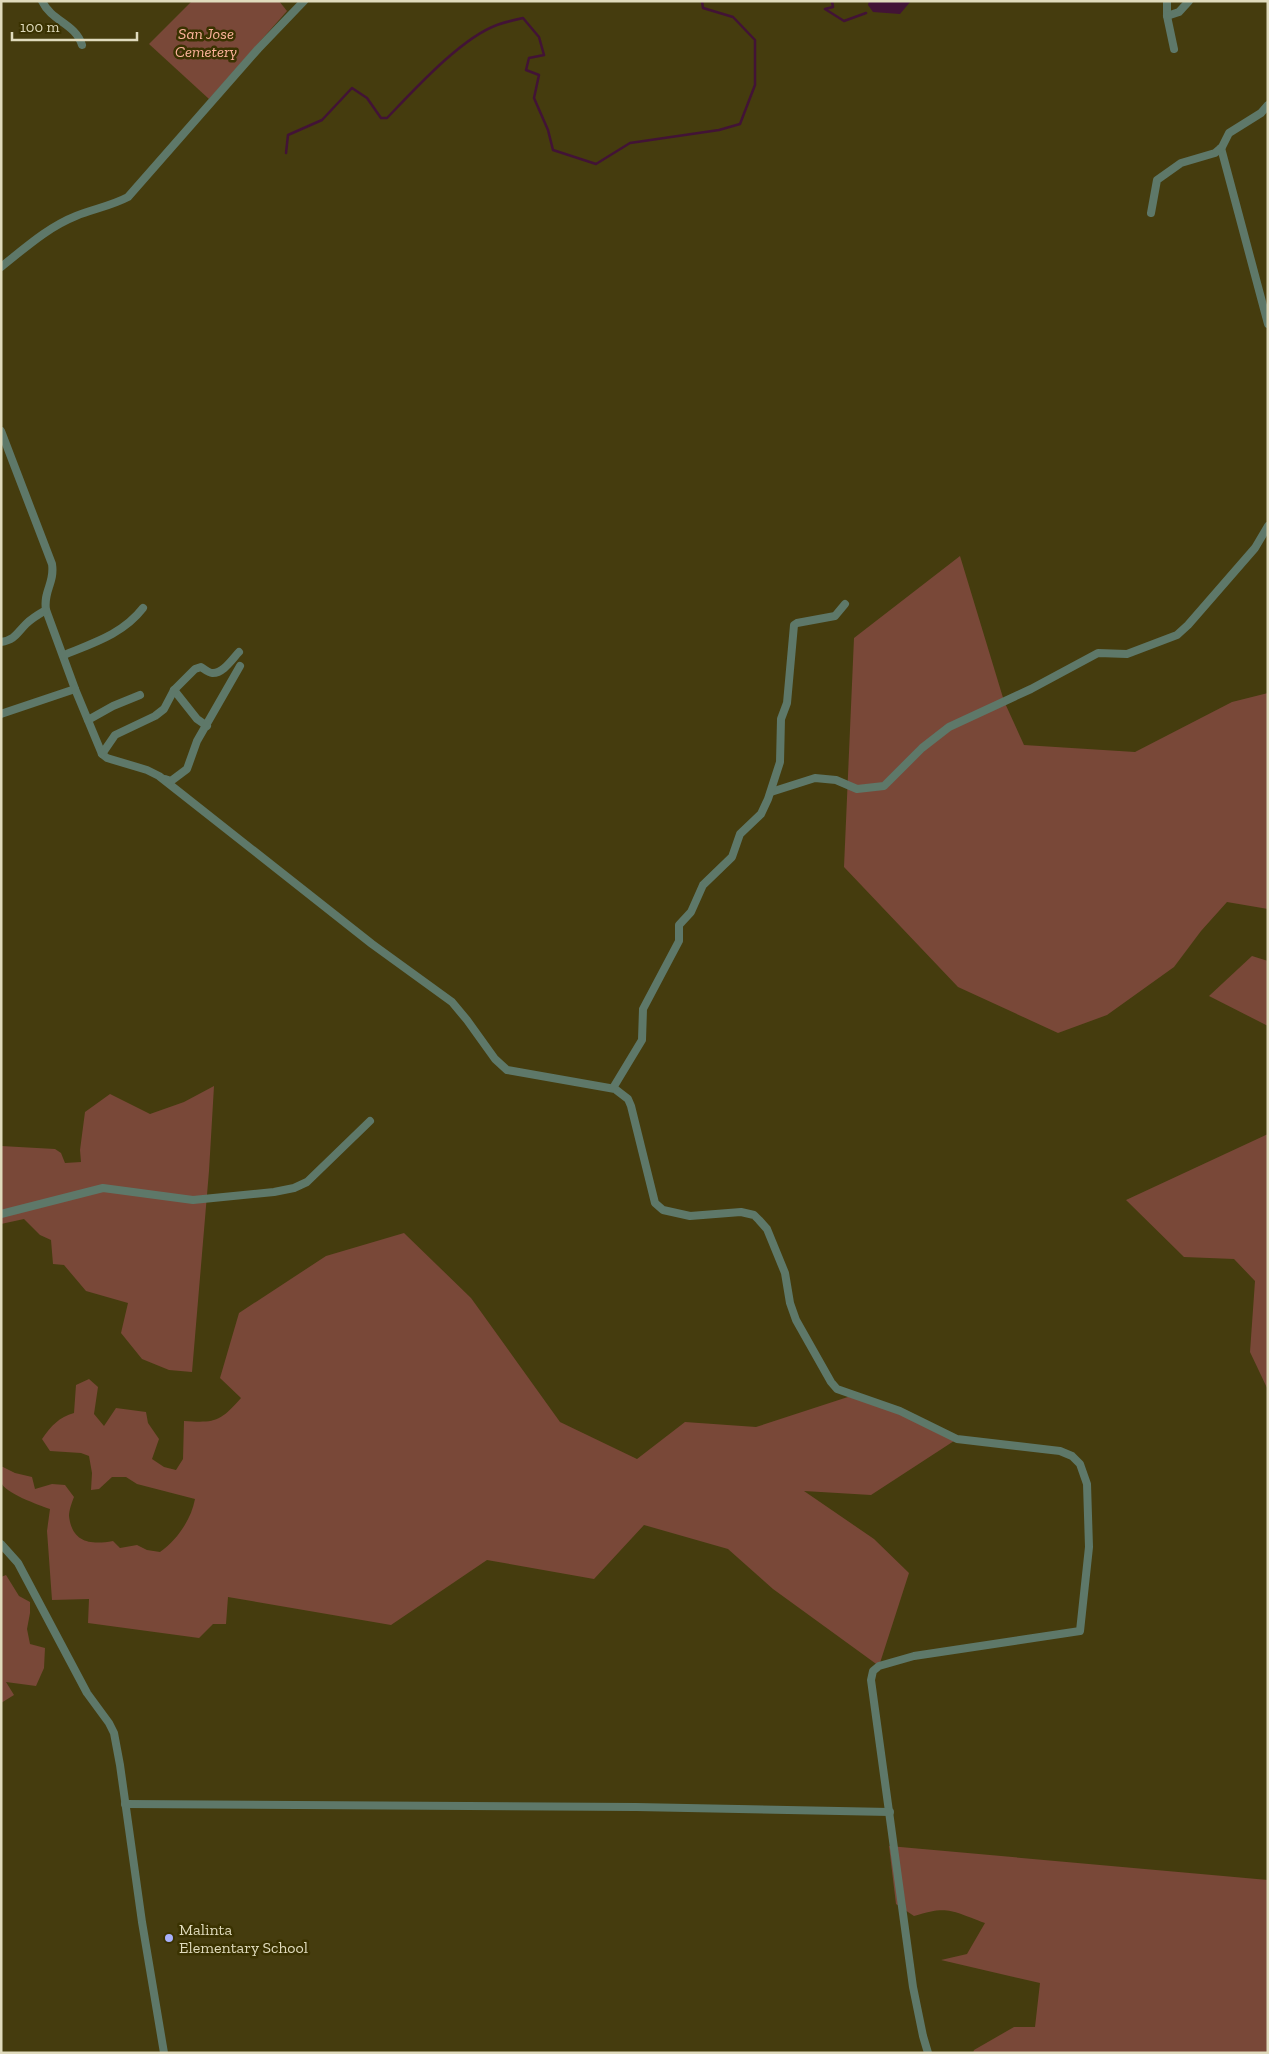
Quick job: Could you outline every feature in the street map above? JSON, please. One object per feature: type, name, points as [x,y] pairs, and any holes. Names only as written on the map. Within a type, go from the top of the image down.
[{"type":"street","points":[[42,1],[52,16],[75,30],[82,45]]},
{"type":"street","points":[[1,267],[56,226],[75,216],[116,204],[128,198],[258,49],[304,1]]},
{"type":"street","points":[[1166,1],[1174,49]]},
{"type":"street","points":[[1167,16],[1179,12],[1189,1]]},
{"type":"street","points":[[1152,213],[1157,180],[1181,163],[1215,153],[1221,148],[1229,133],[1261,113],[1268,105]]},
{"type":"street","points":[[1221,148],[1268,324]]},
{"type":"street","points":[[1,431],[52,564],[54,573],[44,600],[46,610],[75,689],[102,754],[107,758],[147,770],[171,781],[187,769],[193,750],[240,666]]},
{"type":"street","points":[[771,792],[811,779],[820,778],[836,780],[857,789],[884,786],[922,748],[949,727],[1031,689],[1098,653],[1124,655],[1177,635],[1182,632],[1255,548],[1268,526]]},
{"type":"street","points":[[613,1088],[642,1040],[643,1009],[679,941],[679,925],[691,912],[703,885],[732,857],[740,834],[761,814],[771,792],[780,762],[781,719],[787,703],[794,625],[835,616],[845,604]]},
{"type":"street","points":[[64,655],[118,632],[134,619],[143,608]]},
{"type":"street","points":[[1,642],[9,641],[18,636],[28,622],[46,610]]},
{"type":"street","points":[[102,754],[115,735],[155,716],[164,709],[174,690],[195,669],[201,667],[211,673],[217,672],[224,668],[239,652]]},
{"type":"street","points":[[1,714],[75,689]]},
{"type":"street","points":[[174,690],[198,719],[207,726]]},
{"type":"street","points":[[88,720],[112,706],[140,695]]},
{"type":"street","points":[[159,776],[372,944],[452,1002],[495,1059],[507,1070],[613,1088],[625,1095],[631,1106],[653,1197],[659,1208],[669,1212],[696,1217],[749,1213],[763,1224],[785,1273],[790,1303],[796,1320],[831,1382],[837,1389],[900,1411],[957,1439],[1060,1451],[1072,1456],[1083,1470],[1088,1500],[1089,1547],[1080,1631],[914,1656],[884,1664],[873,1671],[870,1685],[890,1812],[912,1987],[928,2053]]},
{"type":"street","points":[[1,1214],[103,1188],[193,1200],[274,1192],[294,1188],[307,1182],[370,1121]]},
{"type":"street","points":[[1,1544],[18,1562],[87,1693],[114,1733],[142,1922],[164,2053]]},
{"type":"street","points":[[125,1804],[626,1806],[890,1812]]},
{"type":"green space","name":"San Jose Cemetery","points":[[192,1],[279,1],[287,11],[209,99],[149,44]]},
{"type":"green space","points":[[960,556],[1004,701],[1024,745],[1135,752],[1232,702],[1268,693],[1268,909],[1227,902],[1201,931],[1174,967],[1107,1015],[1058,1033],[958,987],[844,867],[854,638]]},
{"type":"green space","points":[[1252,956],[1268,961],[1268,1026],[1209,996]]},
{"type":"green space","points":[[214,1086],[209,1171],[192,1372],[169,1370],[142,1359],[121,1333],[128,1303],[86,1291],[64,1265],[53,1264],[51,1240],[40,1235],[24,1219],[1,1224],[1,1146],[55,1149],[61,1153],[65,1163],[81,1162],[80,1150],[85,1112],[110,1094],[150,1114],[184,1102]]},
{"type":"green space","points":[[1268,1134],[1268,1390],[1250,1352],[1255,1281],[1234,1259],[1184,1257],[1126,1200]]},
{"type":"green space","points":[[404,1233],[471,1298],[560,1422],[637,1459],[685,1422],[756,1427],[854,1395],[957,1439],[871,1495],[804,1491],[874,1539],[909,1573],[879,1666],[773,1589],[728,1549],[644,1525],[594,1579],[487,1560],[391,1625],[228,1597],[226,1624],[213,1624],[199,1638],[88,1623],[89,1599],[52,1600],[47,1531],[50,1509],[22,1498],[8,1490],[1,1482],[1,1466],[15,1473],[32,1477],[35,1489],[52,1484],[65,1485],[74,1497],[69,1516],[74,1532],[78,1537],[97,1543],[113,1541],[120,1548],[137,1545],[147,1550],[160,1552],[172,1542],[187,1522],[195,1499],[137,1484],[126,1477],[112,1477],[99,1489],[91,1490],[92,1473],[89,1456],[81,1453],[50,1451],[42,1439],[56,1423],[74,1413],[76,1385],[89,1379],[98,1387],[94,1414],[104,1426],[116,1408],[146,1412],[148,1423],[159,1439],[152,1459],[164,1467],[176,1470],[183,1459],[184,1421],[203,1422],[216,1419],[228,1412],[241,1398],[220,1378],[239,1313],[326,1256]]},
{"type":"green space","points":[[6,1575],[19,1596],[30,1602],[27,1629],[30,1644],[45,1648],[44,1668],[36,1686],[6,1682],[14,1695],[1,1703],[1,1577]]},
{"type":"green space","points":[[889,1846],[1268,1880],[1268,2053],[973,2053],[974,2050],[1014,2027],[1035,2027],[1040,1983],[941,1960],[967,1954],[985,1923],[943,1910],[914,1916],[896,1904]]},
{"type":"shaded area","points":[[869,1],[911,1],[900,14],[873,12],[868,5]]},
{"type":"waterway","points":[[286,153],[288,135],[322,120],[352,88],[367,98],[381,118],[387,118],[439,66],[468,41],[497,25],[523,18],[539,37],[544,55],[529,58],[526,70],[539,75],[534,98],[548,130],[553,150],[596,164],[630,143],[719,130],[740,124],[755,85],[755,40],[733,17],[703,8],[702,1]]},
{"type":"waterway","points":[[832,1],[833,7],[825,9],[844,21],[866,13]]},
{"type":"place","name":"Malinta Elementary School","points":[[169,1938]]}]
